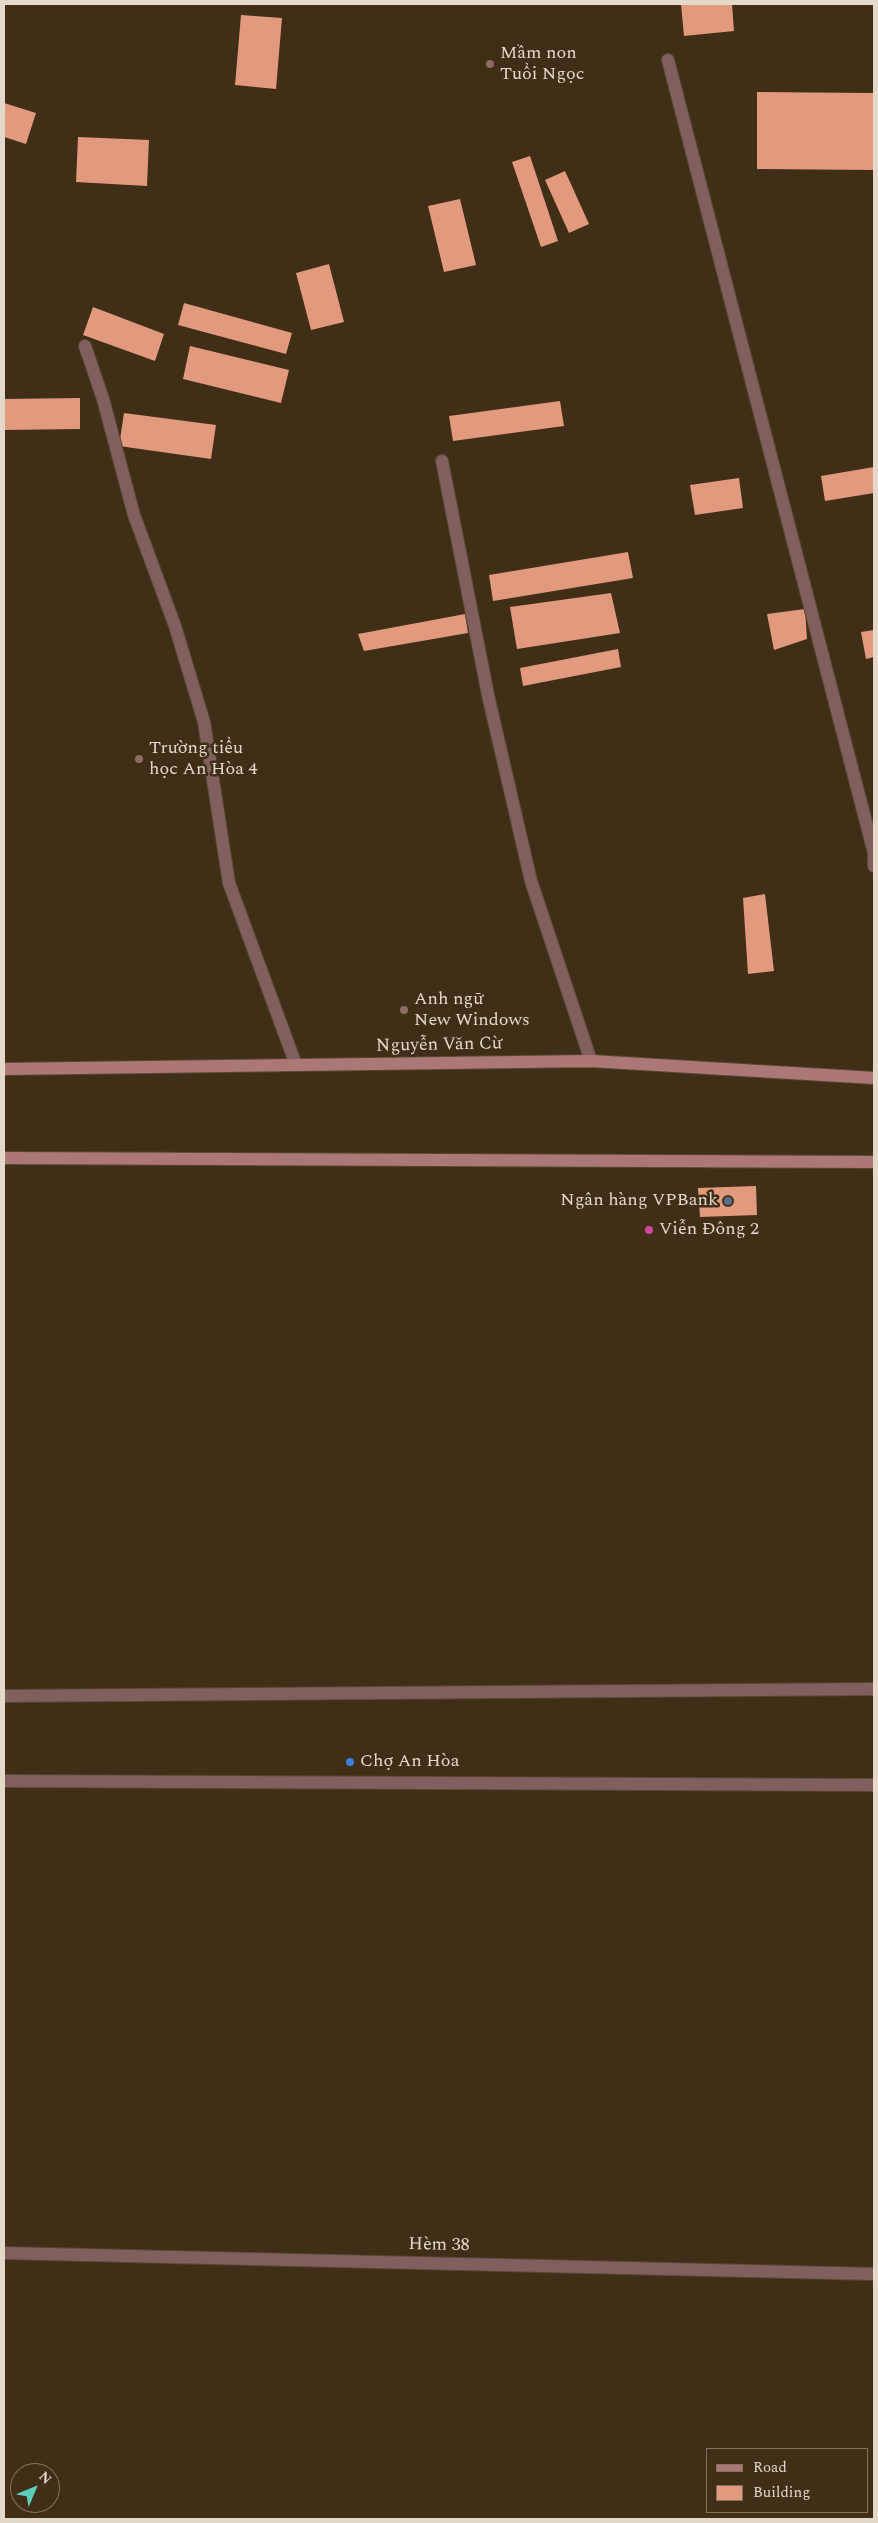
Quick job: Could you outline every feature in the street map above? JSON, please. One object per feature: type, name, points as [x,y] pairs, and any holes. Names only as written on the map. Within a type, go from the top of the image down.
[{"type":"main road","name":"Nguyễn Văn Cừ","points":[[4,1069],[591,1061],[874,1078]]},
{"type":"main road","points":[[4,1158],[874,1162]]},
{"type":"street","points":[[668,60],[874,853],[874,866]]},
{"type":"street","points":[[85,346],[103,399],[134,515],[175,626],[204,722],[229,883],[296,1065]]},
{"type":"street","points":[[442,461],[488,696],[531,881],[591,1061]]},
{"type":"street","points":[[4,1696],[874,1689]]},
{"type":"street","points":[[4,1781],[874,1785]]},
{"type":"street","name":"Hèm 38","points":[[4,2253],[874,2274]]},
{"type":"building","points":[[681,4],[732,4],[734,31],[684,36]]},
{"type":"building","points":[[241,15],[282,18],[276,89],[235,85]]},
{"type":"building","points":[[757,92],[874,93],[874,170],[757,169]]},
{"type":"building","points":[[4,103],[36,113],[26,144],[4,137]]},
{"type":"building","points":[[78,137],[149,140],[147,186],[76,182]]},
{"type":"building","points":[[530,156],[558,241],[541,247],[512,162]]},
{"type":"building","points":[[565,171],[589,224],[569,233],[545,180]]},
{"type":"building","points":[[460,199],[476,265],[444,272],[428,206]]},
{"type":"building","points":[[329,264],[344,322],[311,330],[296,273]]},
{"type":"building","points":[[184,303],[292,333],[286,354],[178,325]]},
{"type":"building","points":[[93,307],[164,334],[155,361],[83,335]]},
{"type":"building","points":[[190,346],[289,370],[281,403],[183,379]]},
{"type":"building","points":[[80,398],[80,429],[4,430],[4,399]]},
{"type":"building","points":[[560,401],[564,426],[453,441],[449,416]]},
{"type":"building","points":[[124,413],[216,425],[211,459],[119,446]]},
{"type":"building","points":[[874,467],[874,493],[825,501],[821,476]]},
{"type":"building","points":[[739,478],[743,508],[695,515],[690,485]]},
{"type":"building","points":[[628,552],[633,578],[493,601],[489,575]]},
{"type":"building","points":[[611,593],[620,633],[517,649],[510,607]]},
{"type":"building","points":[[805,609],[807,639],[774,650],[767,614]]},
{"type":"building","points":[[465,614],[468,633],[364,651],[358,634]]},
{"type":"building","points":[[874,630],[874,657],[866,659],[861,632]]},
{"type":"building","points":[[618,649],[621,667],[523,686],[520,668]]},
{"type":"building","points":[[765,894],[774,971],[748,974],[743,898]]},
{"type":"building","name":"Ngân hàng VPBank","points":[[756,1186],[757,1215],[700,1217],[698,1188]]},
{"type":"place","name":"Mầm non Tuổi Ngọc","points":[[490,64]]},
{"type":"place","name":"Trường tiểu học An Hòa 4","points":[[139,759]]},
{"type":"place","name":"Anh ngữ New Windows","points":[[404,1010]]},
{"type":"place","name":"Ngân hàng VPBank","points":[[728,1201]]},
{"type":"place","name":"Viễn Đông 2","points":[[649,1230]]},
{"type":"place","name":"Chợ An Hòa","points":[[350,1762]]}]
